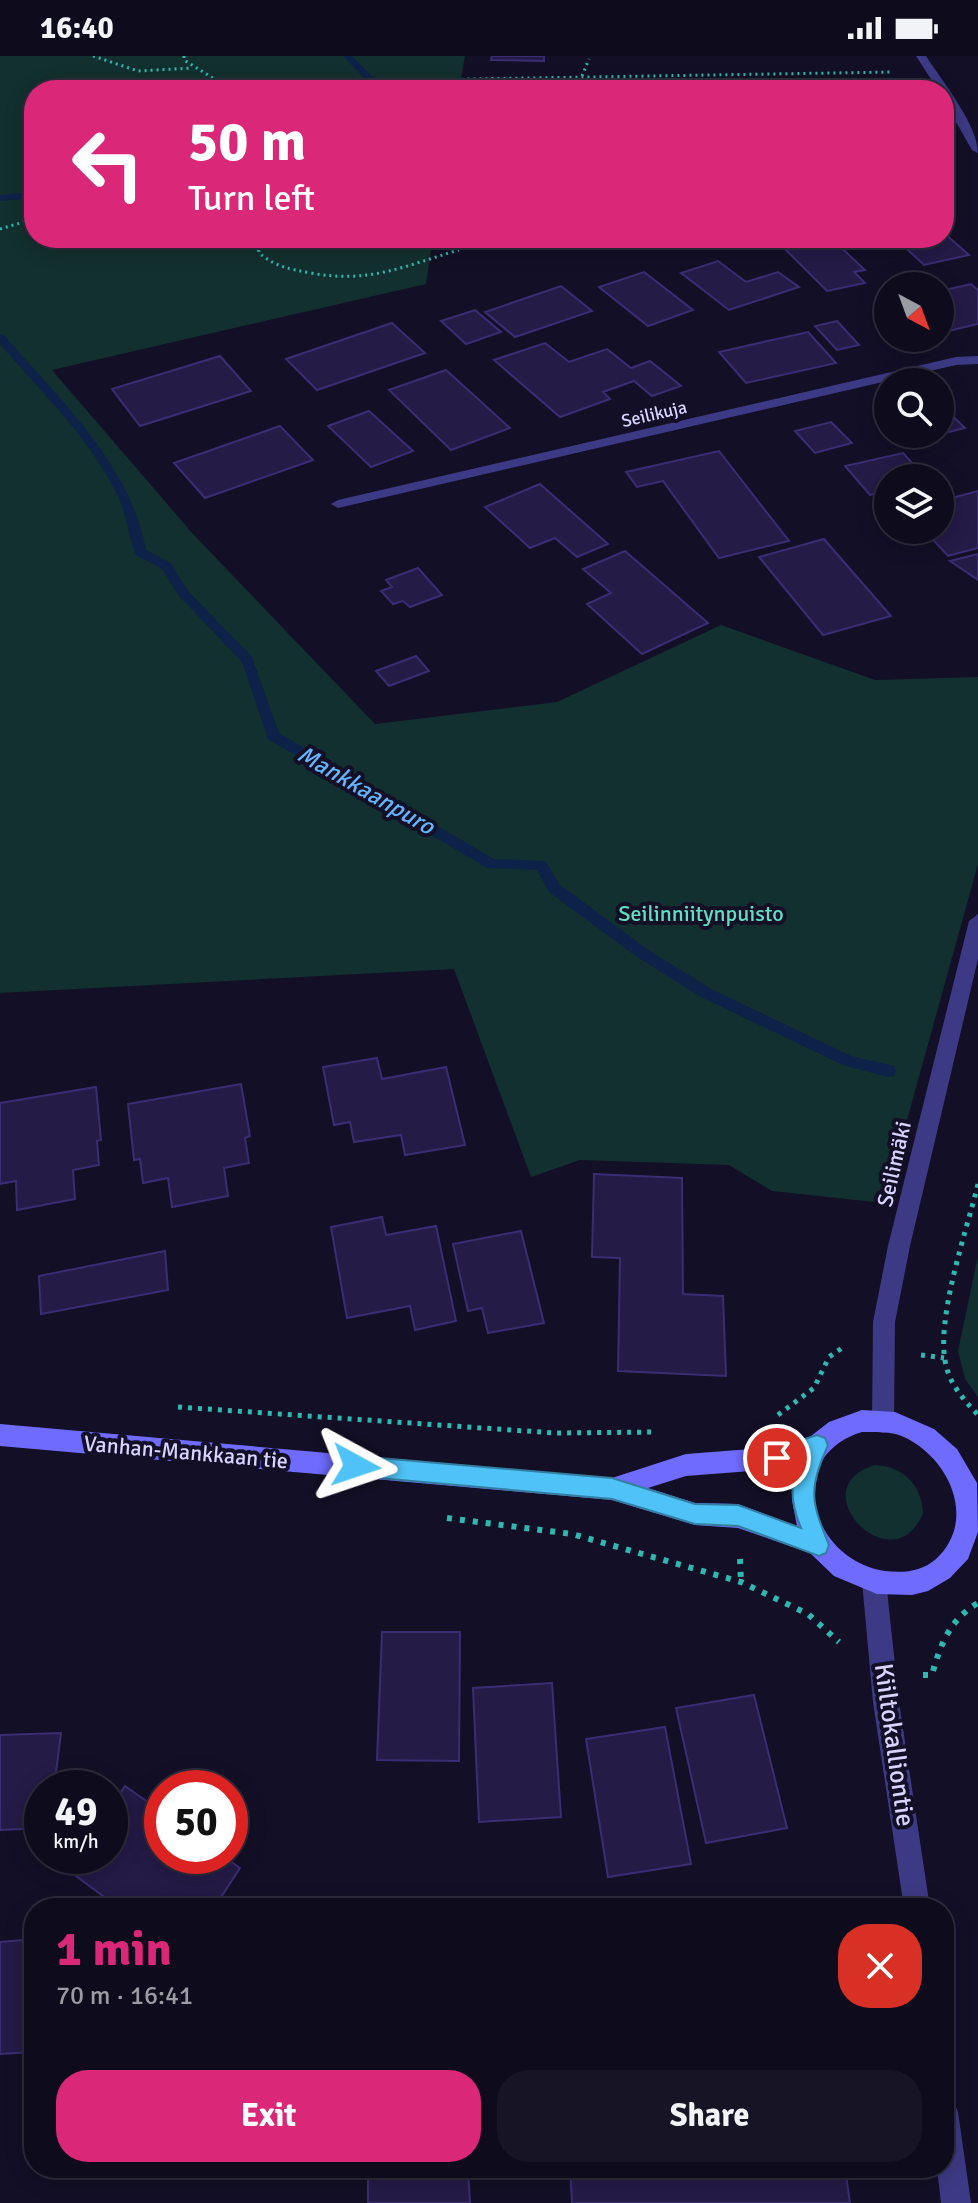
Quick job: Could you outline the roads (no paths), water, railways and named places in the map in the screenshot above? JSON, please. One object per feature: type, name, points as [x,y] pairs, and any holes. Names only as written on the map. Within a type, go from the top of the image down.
[{"type":"main road","points":[[862,1421],[883,1422],[897,1423],[928,1438],[947,1455],[965,1482],[971,1513],[969,1554],[933,1578],[905,1585],[874,1581],[840,1565],[819,1545],[802,1507],[805,1470],[817,1445],[833,1431],[862,1421]]},
{"type":"main road","name":"Vanhan-Mankkaan tie","points":[[0,1435],[612,1489],[695,1514],[738,1516],[819,1545]]},
{"type":"main road","name":"Vanhan-Mankkaan tie","points":[[612,1489],[686,1465],[777,1458],[817,1445]]},
{"type":"main road","points":[[955,1467],[978,1476]]},
{"type":"street","points":[[921,56],[936,80]]},
{"type":"street","points":[[954,110],[978,150]]},
{"type":"street","name":"Seilikuja","points":[[338,504],[956,361],[978,360]]},
{"type":"street","name":"Seilimäki","points":[[883,1422],[884,1322],[899,1246],[978,921]]},
{"type":"street","name":"Kiiltokalliontie","points":[[874,1581],[883,1676],[916,1898]]},
{"type":"street","points":[[953,2178],[956,2203]]},
{"type":"waterway","points":[[347,56],[370,79]]},
{"type":"waterway","points":[[0,198],[24,196]]},
{"type":"waterway","name":"Mankkaanpuro","points":[[0,337],[64,410],[107,467],[135,524],[140,552],[167,566],[183,593],[248,660],[273,736],[492,864],[541,865],[554,888],[642,953],[706,993],[848,1061],[888,1071]]},
{"type":"park label","name":"Seilinniitynpuisto","points":[[701,913]]}]
